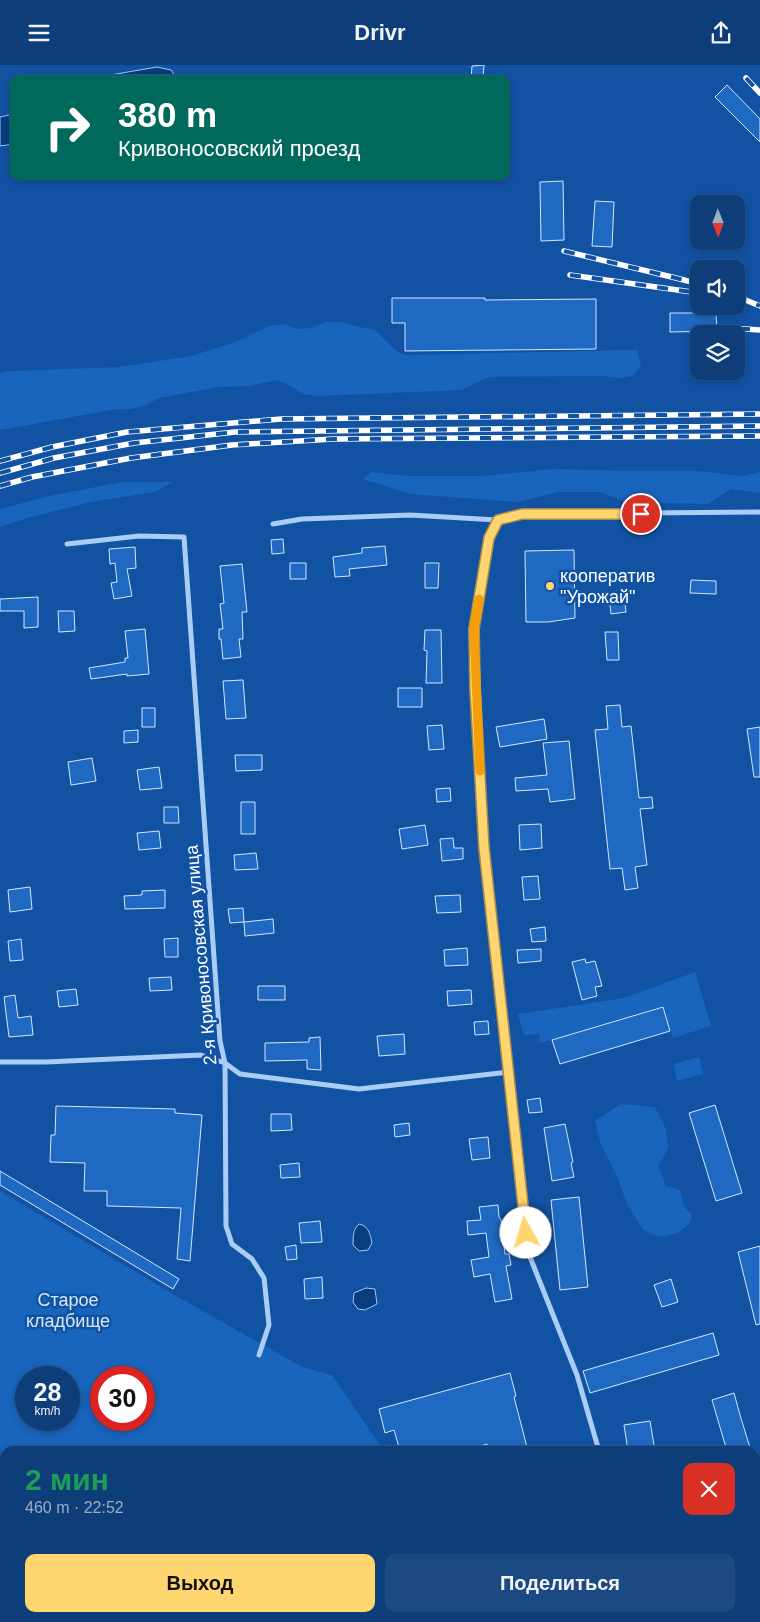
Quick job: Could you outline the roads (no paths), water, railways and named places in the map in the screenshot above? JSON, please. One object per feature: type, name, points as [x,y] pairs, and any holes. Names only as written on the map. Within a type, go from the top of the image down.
[{"type":"street","points":[[273,523],[302,519],[410,515],[498,520],[522,514],[760,512]]},
{"type":"street","points":[[498,520],[489,538],[474,629],[475,689],[484,848],[528,1252],[577,1375],[598,1446]]},
{"type":"street","name":"2-я Кривоносовская улица","points":[[67,544],[139,536],[184,537],[220,1041],[225,1063],[226,1226],[232,1244],[252,1259],[264,1278],[269,1325],[259,1355]]},
{"type":"street","points":[[0,1063],[202,1055],[225,1063],[240,1073],[359,1089],[509,1072]]},
{"type":"railway","points":[[746,78],[760,93]]},
{"type":"railway","points":[[564,251],[690,282]]},
{"type":"railway","points":[[570,275],[690,292]]},
{"type":"railway","points":[[745,300],[760,306]]},
{"type":"railway","points":[[745,329],[760,330]]},
{"type":"railway","points":[[0,461],[52,447],[127,432],[281,419],[760,414]]},
{"type":"railway","points":[[0,473],[54,458],[134,443],[235,432],[760,426]]},
{"type":"railway","points":[[0,486],[32,477],[131,458],[232,445],[333,439],[760,436]]},
{"type":"place","name":"кооператив \"Урожай\"","points":[[550,586]]},
{"type":"park label","name":"Старое кладбище","points":[[68,1310]]}]
